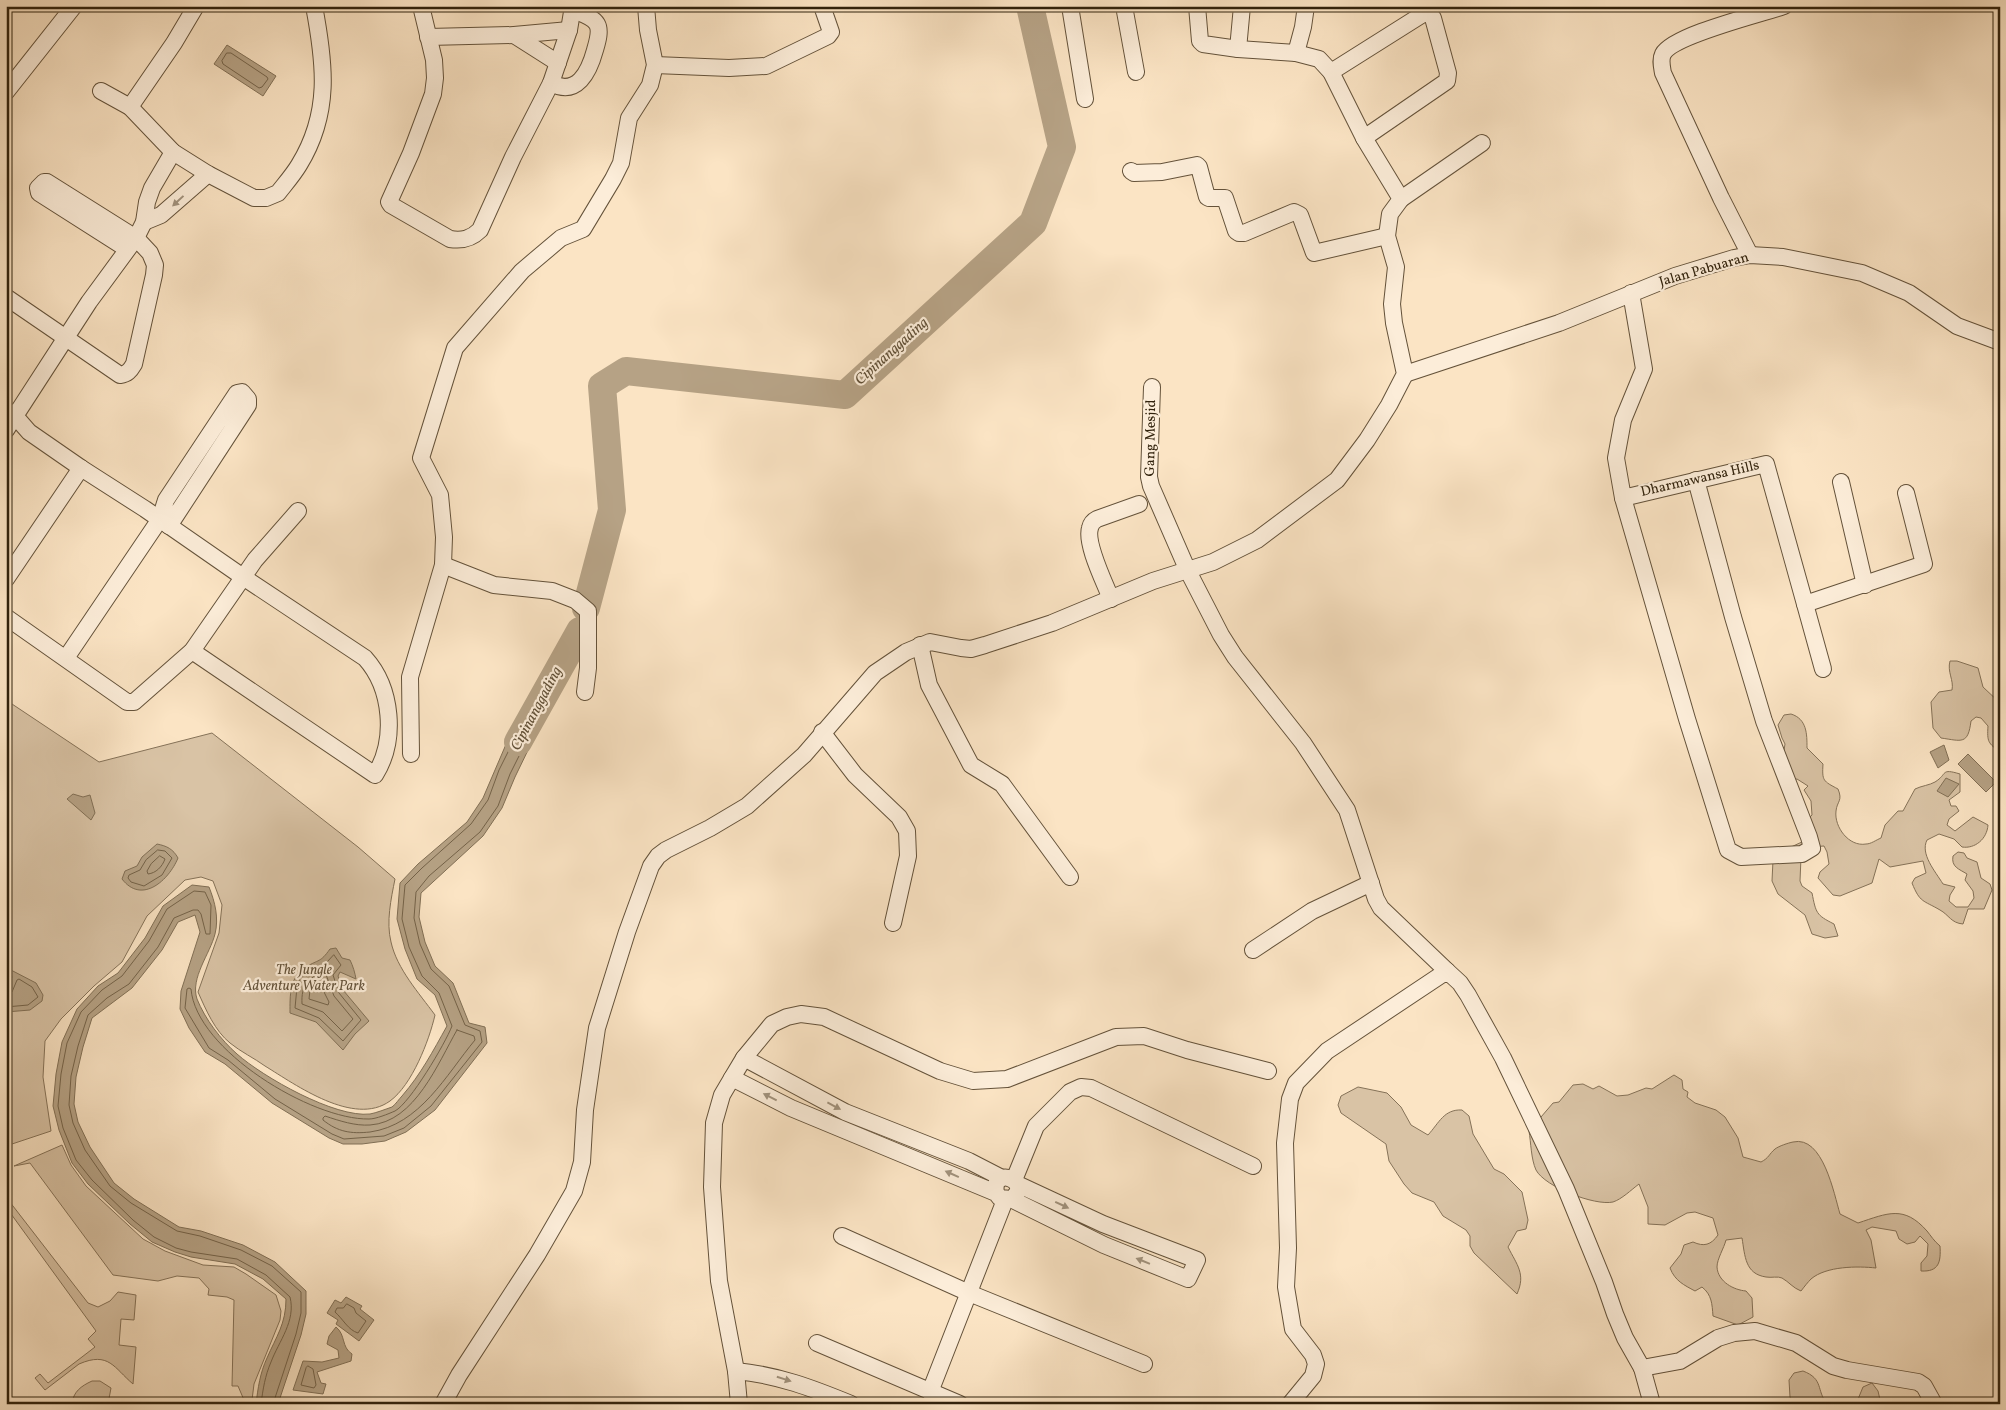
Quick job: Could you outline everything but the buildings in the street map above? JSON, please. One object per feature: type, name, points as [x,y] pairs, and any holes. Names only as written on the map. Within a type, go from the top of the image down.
[{"type":"street","points":[[6,92],[74,6]]},
{"type":"street","points":[[130,107],[174,43],[196,6]]},
{"type":"street","points":[[101,91],[130,107],[173,152],[208,174],[250,196],[266,198],[278,192],[299,166],[317,129],[322,105],[323,63],[314,6]]},
{"type":"street","points":[[421,6],[434,60],[435,78],[433,94],[412,153],[389,202],[391,205],[450,239],[465,239],[474,236],[480,230],[513,157],[551,83],[569,30],[573,8],[595,21],[598,26],[598,41],[590,67],[583,78],[572,86],[560,87],[551,83]]},
{"type":"street","points":[[411,754],[410,677],[443,565],[444,537],[440,495],[421,460],[455,348],[522,271],[561,238],[583,229],[621,163],[629,118],[650,85],[655,65],[648,30],[646,6]]},
{"type":"street","points":[[655,65],[750,68],[772,64],[828,36],[831,32],[822,6]]},
{"type":"street","points":[[1070,6],[1084,99]]},
{"type":"street","points":[[1124,6],[1136,72]]},
{"type":"street","points":[[1197,6],[1200,41],[1203,44],[1307,55],[1331,72],[1395,206]]},
{"type":"street","points":[[1238,49],[1242,6]]},
{"type":"street","points":[[1750,255],[1720,198],[1662,73],[1662,56],[1666,51],[1689,37],[1784,6]]},
{"type":"street","points":[[1307,55],[1308,8]]},
{"type":"street","points":[[1331,72],[1426,13],[1433,18],[1448,73],[1447,81],[1364,138]]},
{"type":"street","points":[[428,37],[514,35],[569,30]]},
{"type":"street","points":[[514,35],[558,63]]},
{"type":"street","points":[[443,1404],[459,1375],[537,1255],[574,1191],[582,1162],[584,1110],[597,1028],[626,932],[655,860],[662,853],[747,806],[804,755],[875,673],[906,652],[920,645],[935,642],[971,649],[1052,623],[1153,581],[1188,571],[1221,558],[1257,540],[1337,480],[1368,440],[1390,405],[1405,374],[1395,330],[1392,304],[1396,267],[1387,236],[1395,206],[1482,143]]},
{"type":"street","points":[[173,152],[146,202],[144,222],[89,302],[67,339],[8,422],[29,432],[365,658],[373,666],[384,689],[388,707],[385,752],[376,775],[192,651]]},
{"type":"street","points":[[1132,171],[1134,173],[1162,172],[1197,165],[1206,197],[1224,198],[1236,231],[1244,233],[1294,212],[1298,213],[1314,253],[1387,236]]},
{"type":"street","points":[[144,222],[161,215],[208,174]]},
{"type":"street","points":[[6,297],[120,375],[129,372],[134,364],[155,265],[150,253],[131,243],[39,193],[38,188],[44,182],[47,182],[131,243]]},
{"type":"street","name":"Jalan Pabuaran","points":[[1405,374],[1559,323],[1688,272],[1750,255],[1784,257],[1862,273],[1909,293],[1958,326],[2000,342]]},
{"type":"street","name":"Dharmawansa Hills","points":[[1631,293],[1644,369],[1623,420],[1616,458],[1623,498],[1766,464],[1805,604]]},
{"type":"street","name":"Gang Mesjid","points":[[1152,387],[1149,477],[1151,486],[1188,571],[1208,611],[1235,657],[1303,743],[1347,810],[1381,908],[1460,983],[1468,995],[1503,1058],[1566,1189],[1625,1338],[1642,1368],[1652,1404]]},
{"type":"street","points":[[66,658],[164,523],[248,405],[248,399],[242,392],[237,393],[166,500],[164,523]]},
{"type":"street","points":[[6,579],[81,468]]},
{"type":"street","points":[[1623,498],[1684,710],[1728,850],[1741,857],[1802,854],[1812,848],[1809,837],[1764,721],[1733,617],[1696,480]]},
{"type":"street","points":[[1841,482],[1865,585]]},
{"type":"street","points":[[1823,669],[1805,604],[1924,564],[1906,493]]},
{"type":"street","points":[[1111,599],[1091,545],[1089,529],[1092,522],[1097,519],[1139,504]]},
{"type":"street","points":[[6,617],[130,702],[138,699],[192,651],[243,577],[298,511]]},
{"type":"street","points":[[443,565],[494,585],[552,591],[570,598],[585,609],[588,668],[585,692]]},
{"type":"street","points":[[920,645],[929,685],[971,764],[1002,784],[1070,878]]},
{"type":"street","points":[[822,732],[855,775],[899,818],[907,831],[908,856],[893,922]]},
{"type":"street","points":[[1253,950],[1305,916],[1371,883]]},
{"type":"street","points":[[1290,1404],[1313,1376],[1316,1364],[1313,1355],[1294,1329],[1286,1287],[1288,1248],[1285,1143],[1290,1099],[1296,1083],[1327,1051],[1447,972]]},
{"type":"street","points":[[739,1404],[736,1371],[719,1281],[712,1187],[714,1123],[722,1096],[732,1078],[744,1058],[772,1024],[787,1017],[801,1014],[824,1017],[940,1071],[973,1081],[1007,1078],[1116,1037],[1144,1036],[1186,1050],[1268,1071]]},
{"type":"street","points":[[732,1078],[791,1108],[921,1161],[1008,1189],[1081,1214],[1126,1234],[1197,1260],[1188,1279],[1120,1251],[1074,1230],[1008,1189],[969,1161],[844,1112],[744,1058]]},
{"type":"street","points":[[930,1392],[1008,1189],[1036,1126],[1070,1092],[1081,1087],[1091,1088],[1253,1166]]},
{"type":"street","points":[[791,1108],[799,1088]]},
{"type":"street","points":[[869,1140],[876,1124]]},
{"type":"street","points":[[921,1161],[926,1144]]},
{"type":"street","points":[[1074,1230],[1081,1214]]},
{"type":"street","points":[[1120,1251],[1126,1234]]},
{"type":"street","points":[[842,1236],[968,1293],[1144,1364]]},
{"type":"street","points":[[1642,1368],[1680,1362],[1718,1338],[1734,1333],[1755,1331],[1796,1343],[1833,1366],[1918,1382],[1924,1386],[1934,1404]]},
{"type":"street","points":[[817,1343],[960,1404]]},
{"type":"street","points":[[736,1371],[765,1374],[811,1388],[851,1404]]},
{"type":"green space","points":[[1950,661],[1957,661],[1978,668],[1983,687],[2000,703],[2000,752],[1989,742],[1988,726],[1981,718],[1976,717],[1971,721],[1968,734],[1963,740],[1941,738],[1933,728],[1931,702],[1939,692],[1952,690],[1949,669]]},
{"type":"green space","name":"The Jungle Adventure Water Park","points":[[6,700],[99,762],[212,733],[358,847],[395,879],[389,919],[391,942],[403,971],[435,1015],[429,1037],[418,1062],[398,1094],[390,1101],[376,1108],[360,1109],[343,1106],[326,1100],[293,1083],[225,1038],[211,1020],[198,992],[219,933],[222,905],[213,881],[201,877],[185,880],[147,916],[122,962],[94,986],[61,1019],[45,1041],[43,1077],[51,1131],[6,1146]]},
{"type":"green space","points":[[1791,714],[1803,723],[1806,732],[1807,748],[1823,764],[1824,780],[1838,789],[1840,799],[1836,811],[1837,823],[1844,835],[1854,842],[1868,844],[1881,838],[1885,825],[1898,811],[1903,811],[1915,789],[1935,782],[1947,772],[1960,774],[1960,792],[1949,800],[1951,806],[1956,806],[1959,811],[1949,819],[1947,825],[1955,831],[1973,817],[1988,825],[1985,835],[1976,845],[1962,847],[1954,839],[1939,834],[1927,840],[1925,851],[1929,862],[1943,884],[1955,887],[1949,901],[1956,907],[1968,907],[1974,898],[1973,891],[1965,880],[1967,874],[1954,865],[1953,856],[1958,852],[1964,853],[1967,858],[1977,862],[1981,878],[1990,884],[1992,890],[1984,909],[1968,909],[1963,924],[1956,922],[1923,900],[1917,894],[1912,883],[1915,878],[1926,873],[1923,861],[1890,867],[1879,859],[1872,883],[1840,896],[1833,895],[1818,878],[1820,872],[1829,864],[1827,852],[1824,846],[1810,847],[1801,857],[1800,881],[1802,886],[1812,893],[1820,916],[1834,924],[1838,936],[1825,938],[1812,934],[1805,915],[1778,894],[1772,881],[1773,860],[1776,854],[1804,841],[1811,832],[1811,801],[1804,790],[1808,786],[1797,779],[1784,781],[1780,775],[1785,744],[1778,725],[1784,715]]},
{"type":"green space","points":[[1674,1075],[1682,1080],[1683,1089],[1688,1092],[1687,1097],[1695,1103],[1716,1110],[1725,1117],[1738,1138],[1743,1157],[1761,1162],[1779,1147],[1793,1142],[1803,1142],[1812,1147],[1826,1168],[1840,1214],[1858,1223],[1887,1214],[1903,1214],[1911,1217],[1940,1246],[1938,1265],[1932,1270],[1921,1271],[1921,1263],[1927,1256],[1928,1244],[1920,1236],[1915,1242],[1907,1244],[1899,1239],[1896,1231],[1872,1227],[1866,1230],[1871,1240],[1876,1268],[1851,1267],[1833,1269],[1811,1279],[1801,1291],[1782,1278],[1766,1277],[1754,1272],[1747,1263],[1742,1238],[1726,1240],[1718,1261],[1718,1272],[1723,1281],[1737,1289],[1746,1291],[1752,1298],[1753,1317],[1738,1325],[1713,1316],[1708,1293],[1702,1287],[1695,1291],[1684,1285],[1674,1276],[1670,1268],[1681,1254],[1684,1245],[1693,1242],[1707,1244],[1718,1235],[1713,1218],[1695,1212],[1687,1213],[1665,1225],[1648,1224],[1648,1207],[1639,1184],[1623,1197],[1613,1202],[1583,1198],[1549,1183],[1536,1170],[1532,1156],[1529,1131],[1553,1103],[1559,1102],[1573,1085],[1583,1084],[1593,1089],[1599,1086],[1617,1096],[1628,1095],[1646,1088],[1652,1089]]},
{"type":"green space","points":[[1358,1087],[1387,1093],[1401,1107],[1411,1125],[1428,1135],[1446,1114],[1462,1110],[1469,1116],[1473,1134],[1494,1169],[1504,1174],[1522,1192],[1528,1220],[1526,1229],[1517,1231],[1508,1247],[1520,1275],[1521,1281],[1517,1294],[1474,1253],[1470,1246],[1470,1236],[1466,1230],[1443,1216],[1434,1202],[1412,1193],[1404,1184],[1389,1161],[1386,1144],[1341,1113],[1338,1105],[1341,1096]]},
{"type":"green space","points":[[62,1145],[71,1165],[86,1186],[143,1239],[165,1251],[203,1265],[234,1267],[276,1295],[281,1311],[280,1320],[254,1384],[252,1400],[244,1400],[238,1386],[232,1386],[234,1300],[227,1297],[208,1295],[209,1289],[199,1278],[177,1276],[158,1281],[113,1275],[30,1163],[14,1166]]},
{"type":"green space","points":[[6,1197],[88,1303],[98,1307],[110,1301],[118,1292],[136,1295],[134,1320],[121,1319],[119,1345],[136,1347],[133,1384],[110,1363],[97,1359],[79,1364],[45,1390],[35,1378],[40,1374],[48,1383],[95,1347],[88,1339],[96,1331],[6,1207]]},
{"type":"green space","points":[[1803,1371],[1810,1374],[1817,1381],[1827,1404],[1793,1404],[1790,1397],[1789,1380],[1794,1373]]},
{"type":"green space","points":[[92,1381],[100,1381],[111,1388],[108,1404],[72,1404],[78,1390]]},
{"type":"green space","points":[[1872,1383],[1878,1391],[1881,1404],[1856,1404],[1863,1387]]},
{"type":"water","points":[[227,45],[276,76],[263,96],[214,64]]},
{"type":"water","points":[[527,704],[546,713],[502,808],[483,836],[421,893],[419,917],[425,942],[435,966],[453,983],[469,1023],[485,1027],[487,1043],[435,1110],[406,1132],[385,1141],[343,1144],[329,1138],[272,1103],[225,1064],[205,1052],[189,1028],[180,1009],[181,991],[200,932],[195,915],[178,922],[162,950],[132,988],[92,1018],[76,1077],[74,1104],[78,1122],[90,1147],[114,1183],[134,1199],[179,1227],[201,1231],[243,1245],[275,1262],[306,1291],[306,1314],[301,1335],[278,1404],[256,1404],[261,1375],[282,1323],[286,1299],[263,1279],[235,1264],[191,1257],[152,1242],[88,1184],[72,1163],[59,1130],[53,1106],[62,1042],[77,1009],[98,986],[118,973],[145,938],[163,906],[192,885],[209,887],[216,910],[217,922],[213,942],[198,974],[196,991],[197,999],[204,1014],[219,1036],[237,1054],[264,1074],[319,1103],[355,1114],[370,1114],[392,1107],[421,1071],[447,1026],[435,995],[417,979],[405,949],[397,919],[400,883],[418,864],[467,822],[483,798],[507,742]]},
{"type":"water","points":[[1944,745],[1949,760],[1938,768],[1930,752]]},
{"type":"water","points":[[1968,754],[1996,782],[1986,792],[1958,764]]},
{"type":"water","points":[[1946,778],[1959,784],[1948,797],[1937,791]]},
{"type":"water","points":[[73,794],[83,797],[90,795],[95,813],[91,820],[67,799]]},
{"type":"water","points":[[157,844],[174,852],[178,858],[174,866],[162,881],[146,890],[138,890],[130,886],[122,879],[125,871],[137,866],[142,857]]},
{"type":"water","points":[[336,948],[342,958],[350,960],[356,979],[340,972],[338,976],[343,990],[369,1021],[355,1034],[343,1050],[316,1022],[290,1013],[292,987],[296,976],[300,971],[321,959],[330,949]]},
{"type":"water","points":[[9,969],[36,983],[43,995],[42,1001],[30,1010],[6,1012],[6,991],[12,977]]},
{"type":"water","points":[[346,1297],[362,1306],[360,1309],[374,1320],[359,1341],[336,1324],[338,1320],[327,1313],[335,1300],[341,1303]]},
{"type":"water","points":[[336,1327],[341,1334],[346,1348],[352,1354],[351,1361],[317,1372],[321,1383],[326,1384],[323,1394],[293,1390],[303,1361],[322,1362],[339,1358],[338,1350],[327,1344],[329,1336]]},
{"type":"waterway","name":"Cipinanggading","points":[[586,608],[612,510],[602,386],[626,371],[845,395],[1033,223],[1062,147],[1030,6]]},
{"type":"waterway","name":"Cipinanggading","points":[[518,742],[580,631]]}]
